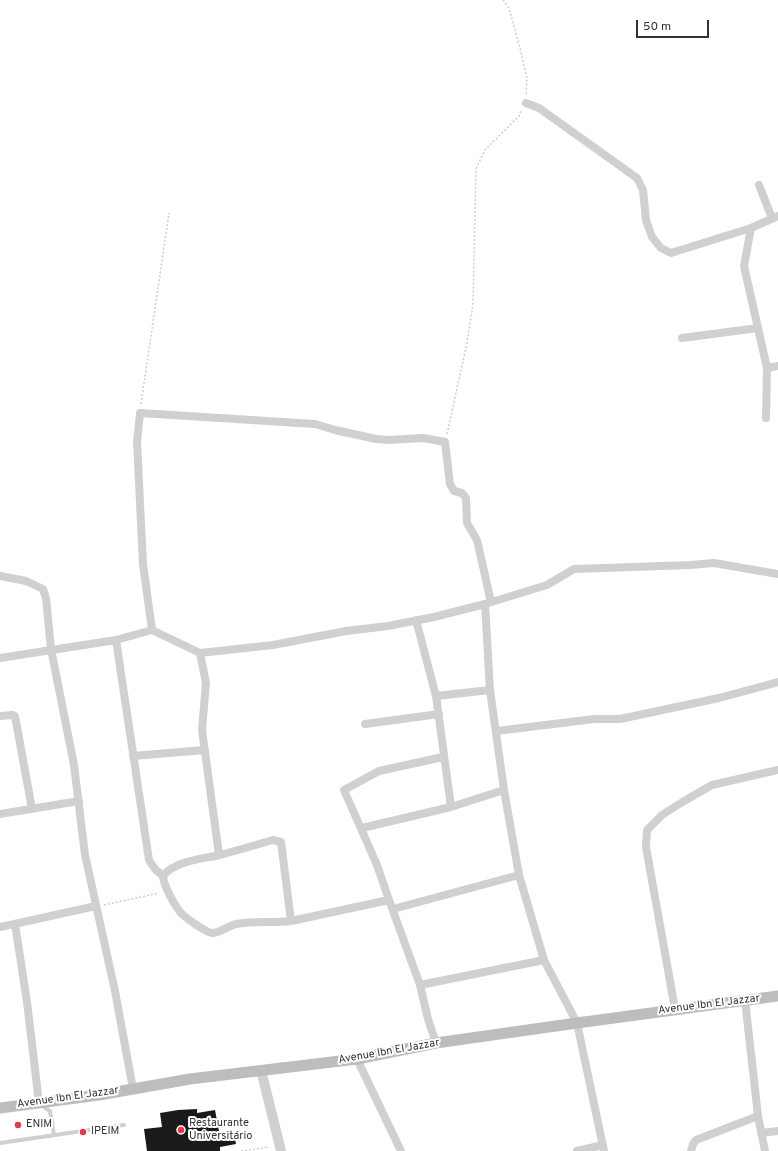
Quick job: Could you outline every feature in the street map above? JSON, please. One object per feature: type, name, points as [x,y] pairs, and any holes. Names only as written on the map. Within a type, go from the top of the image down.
[{"type":"main road","name":"Avenue Ibn El Jazzar","points":[[0,1108],[133,1089],[190,1079],[357,1059],[436,1043],[778,996]]},
{"type":"street","points":[[526,103],[539,108],[637,178],[643,190],[646,220],[652,236],[661,248],[671,253],[751,228],[775,217],[759,185]]},
{"type":"street","points":[[751,228],[744,266],[767,368],[766,418]]},
{"type":"street","points":[[682,338],[758,328]]},
{"type":"street","points":[[767,368],[778,366]]},
{"type":"street","points":[[152,630],[143,564],[137,442],[140,413],[315,424],[376,439],[389,440],[423,438],[445,442],[450,484],[454,490],[462,493],[466,498],[467,523],[477,540],[488,603],[490,690],[497,730],[504,790],[519,875],[544,960],[577,1023],[604,1148],[577,1151]]},
{"type":"street","points":[[0,658],[116,640],[152,630],[200,653],[273,645],[346,631],[388,626],[434,617],[488,603],[547,585],[574,568],[683,566],[714,563],[778,574]]},
{"type":"street","points":[[0,576],[26,581],[43,589],[46,598],[51,649],[74,765],[85,855],[133,1089]]},
{"type":"street","points":[[416,620],[436,696],[443,757],[451,807]]},
{"type":"street","points":[[116,640],[150,860],[155,869],[163,876],[163,880],[168,891],[181,914],[209,933],[213,933],[235,924],[292,921],[389,900]]},
{"type":"street","points":[[200,653],[206,683],[202,730],[219,855]]},
{"type":"street","points":[[497,730],[594,719],[620,719],[720,698],[778,682]]},
{"type":"street","points":[[436,696],[490,690]]},
{"type":"street","points":[[365,724],[439,714]]},
{"type":"street","points":[[0,716],[15,716],[32,809]]},
{"type":"street","points":[[133,756],[205,750]]},
{"type":"street","points":[[436,1043],[428,1019],[420,984],[389,900],[378,865],[344,792],[345,789],[379,772],[443,757]]},
{"type":"street","points":[[675,1009],[646,847],[647,830],[662,815],[712,785],[778,770]]},
{"type":"street","points":[[362,828],[451,807],[504,790]]},
{"type":"street","points":[[0,814],[79,800]]},
{"type":"street","points":[[163,876],[168,870],[186,862],[219,855],[274,840],[281,842],[292,921]]},
{"type":"street","points":[[393,909],[519,875]]},
{"type":"street","points":[[0,927],[96,906]]},
{"type":"street","points":[[14,924],[27,1002],[39,1103]]},
{"type":"street","points":[[420,984],[544,960]]},
{"type":"street","points":[[745,1000],[758,1116],[765,1151]]},
{"type":"street","points":[[357,1059],[401,1151]]},
{"type":"street","points":[[261,1070],[281,1148]]},
{"type":"street","points":[[691,1151],[696,1140],[758,1116]]},
{"type":"street","points":[[761,1133],[778,1131]]},
{"type":"lane","points":[[39,1103],[50,1111],[54,1135]]},
{"type":"lane","points":[[0,1143],[124,1125]]},
{"type":"path","points":[[445,442],[467,343],[473,304],[476,169],[485,150],[519,116],[526,103],[527,79],[509,8],[503,0]]},
{"type":"path","points":[[140,413],[169,213]]},
{"type":"path","points":[[96,906],[168,891]]},
{"type":"path","points":[[241,1151],[281,1148]]},
{"type":"building","name":"Restaurante Universitário","points":[[197,1109],[197,1113],[215,1110],[219,1131],[234,1133],[236,1144],[220,1147],[220,1151],[147,1151],[144,1129],[162,1127],[160,1113]]},
{"type":"place","name":"ENIM","points":[[18,1125]]},
{"type":"place","name":"Restaurante Universitário","points":[[181,1130]]},
{"type":"place","name":"IPEIM","points":[[83,1132]]}]
